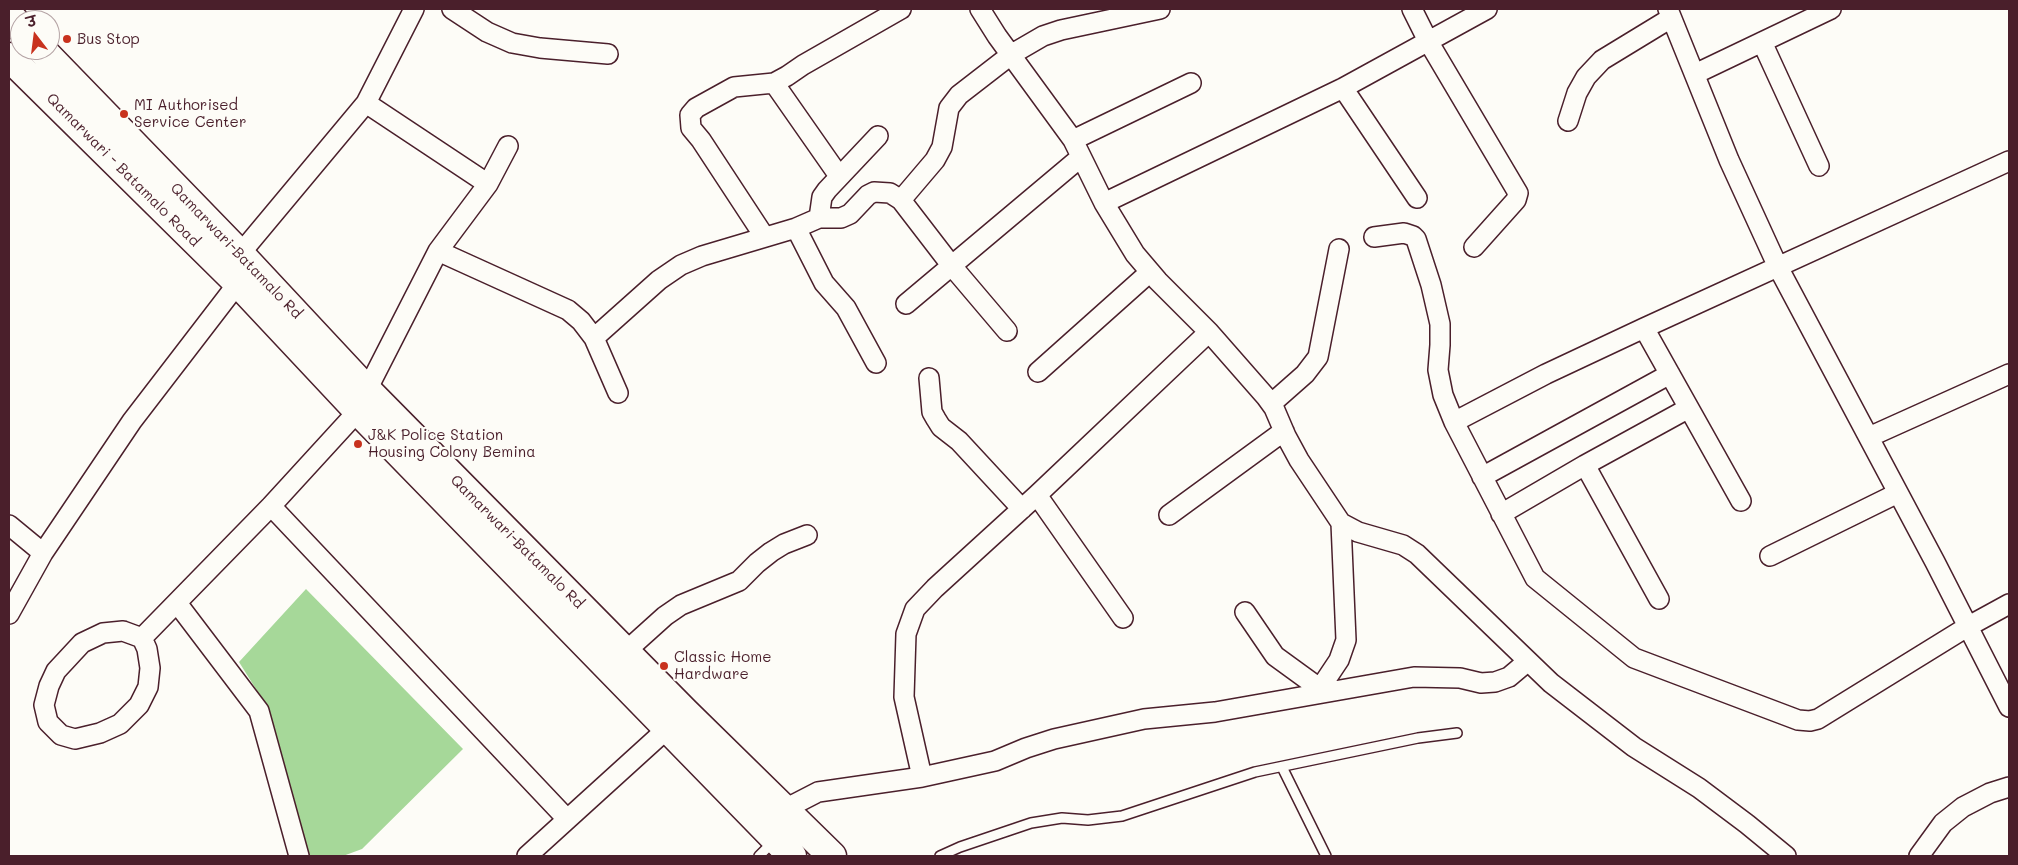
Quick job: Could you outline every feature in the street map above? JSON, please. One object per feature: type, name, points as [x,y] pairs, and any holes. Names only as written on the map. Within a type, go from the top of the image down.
[{"type":"main road","name":"Qamarwari - Batamalo Road","points":[[9,57],[238,283]]},
{"type":"main road","name":"Qamarwari-Batamalo Rd","points":[[52,60],[240,254],[362,400],[668,728],[776,851]]},
{"type":"main road","name":"Qamarwari-Batamalo Rd","points":[[238,283],[625,652],[832,856]]},
{"type":"street","points":[[240,254],[366,103],[414,9]]},
{"type":"street","points":[[452,9],[487,32],[512,43],[540,48],[608,54]]},
{"type":"street","points":[[764,236],[701,140],[691,128],[690,115],[696,108],[734,88],[774,83],[901,9]]},
{"type":"street","points":[[980,9],[997,36],[1073,140],[1104,203],[1135,254],[1150,272],[1209,332],[1271,404],[1299,460],[1342,522],[1358,532],[1403,545],[1417,554],[1551,683],[1634,747],[1699,788],[1786,856]]},
{"type":"street","points":[[901,200],[935,160],[942,147],[949,108],[958,94],[1012,54],[1043,36],[1061,30],[1160,9]]},
{"type":"street","points":[[1412,9],[1428,41],[1518,193],[1516,200],[1474,247]]},
{"type":"street","points":[[1104,203],[1343,88],[1487,9]]},
{"type":"street","points":[[1695,74],[1831,9]]},
{"type":"street","points":[[1568,121],[1576,94],[1586,76],[1602,60],[1670,13],[1729,160],[1778,267],[1869,437],[2009,707]]},
{"type":"street","points":[[1762,42],[1819,166]]},
{"type":"street","points":[[774,83],[839,176]]},
{"type":"street","points":[[1073,140],[1191,83]]},
{"type":"street","points":[[1343,88],[1417,198]]},
{"type":"street","points":[[366,103],[488,184]]},
{"type":"street","points":[[819,218],[822,198],[839,176],[878,136]]},
{"type":"street","points":[[142,638],[271,506],[362,400],[438,251],[488,184],[508,146]]},
{"type":"street","points":[[906,304],[1081,157]]},
{"type":"street","points":[[1454,422],[1546,374],[1644,328],[2009,162]]},
{"type":"street","points":[[594,338],[659,280],[681,265],[702,256],[764,236],[796,228],[819,218],[845,217],[868,195],[874,192],[890,193],[901,200],[951,266],[1007,331]]},
{"type":"street","points":[[796,228],[824,283],[846,308],[876,363]]},
{"type":"street","points":[[1374,237],[1404,233],[1413,236],[1418,245],[1431,285],[1440,324],[1438,370],[1440,383],[1454,422],[1535,578],[1634,658],[1798,720],[1818,719],[1967,627],[2009,604]]},
{"type":"street","points":[[1271,404],[1305,374],[1318,357],[1339,249]]},
{"type":"street","points":[[438,251],[568,310],[581,321],[594,338],[618,393]]},
{"type":"street","points":[[1038,372],[1150,272]]},
{"type":"street","points":[[9,614],[43,553],[132,421],[238,283]]},
{"type":"street","points":[[1644,328],[1741,501]]},
{"type":"street","points":[[922,777],[904,697],[906,634],[915,609],[935,588],[1037,495],[1209,332]]},
{"type":"street","points":[[1482,477],[1670,374]]},
{"type":"street","points":[[1869,437],[2009,374]]},
{"type":"street","points":[[929,378],[932,412],[936,419],[1022,509]]},
{"type":"street","points":[[1501,514],[1689,408]]},
{"type":"street","points":[[1169,515],[1284,431]]},
{"type":"street","points":[[1586,465],[1659,599]]},
{"type":"street","points":[[1770,556],[1898,493]]},
{"type":"street","points":[[1037,495],[1124,618]]},
{"type":"street","points":[[271,506],[567,819]]},
{"type":"street","points":[[1318,691],[1339,660],[1346,640],[1342,522]]},
{"type":"street","points":[[9,525],[43,553]]},
{"type":"street","points":[[625,652],[665,616],[681,605],[740,581],[757,563],[771,552],[784,544],[807,536]]},
{"type":"street","points":[[177,602],[258,711],[299,856]]},
{"type":"street","points":[[1245,612],[1275,656],[1318,691]]},
{"type":"street","points":[[123,631],[142,638],[147,649],[150,668],[148,687],[139,705],[120,724],[100,733],[75,739],[60,735],[48,722],[44,705],[49,686],[56,671],[82,643],[103,634],[123,631]]},
{"type":"street","points":[[785,810],[825,790],[922,777],[995,761],[1054,739],[1135,721],[1215,712],[1318,691],[1414,677],[1460,678],[1481,683],[1495,682],[1509,677],[1528,661]]},
{"type":"street","points":[[527,856],[668,728]]},
{"type":"street","points":[[1919,856],[1943,823],[1963,807],[1990,793],[2009,787]]},
{"type":"lane","points":[[940,856],[960,847],[1032,823],[1062,818],[1088,820],[1122,816],[1255,772],[1418,738],[1458,734]]},
{"type":"lane","points":[[1282,766],[1326,856]]},
{"type":"green space","points":[[306,589],[463,749],[362,849],[343,856],[308,856],[269,710],[239,662]]},
{"type":"place","name":"Bus Stop","points":[[67,39]]},
{"type":"place","name":"MI Authorised Service Center","points":[[124,114]]},
{"type":"place","name":"J&K Police Station Housing Colony Bemina","points":[[358,444]]},
{"type":"place","name":"Classic Home Hardware","points":[[664,666]]}]
